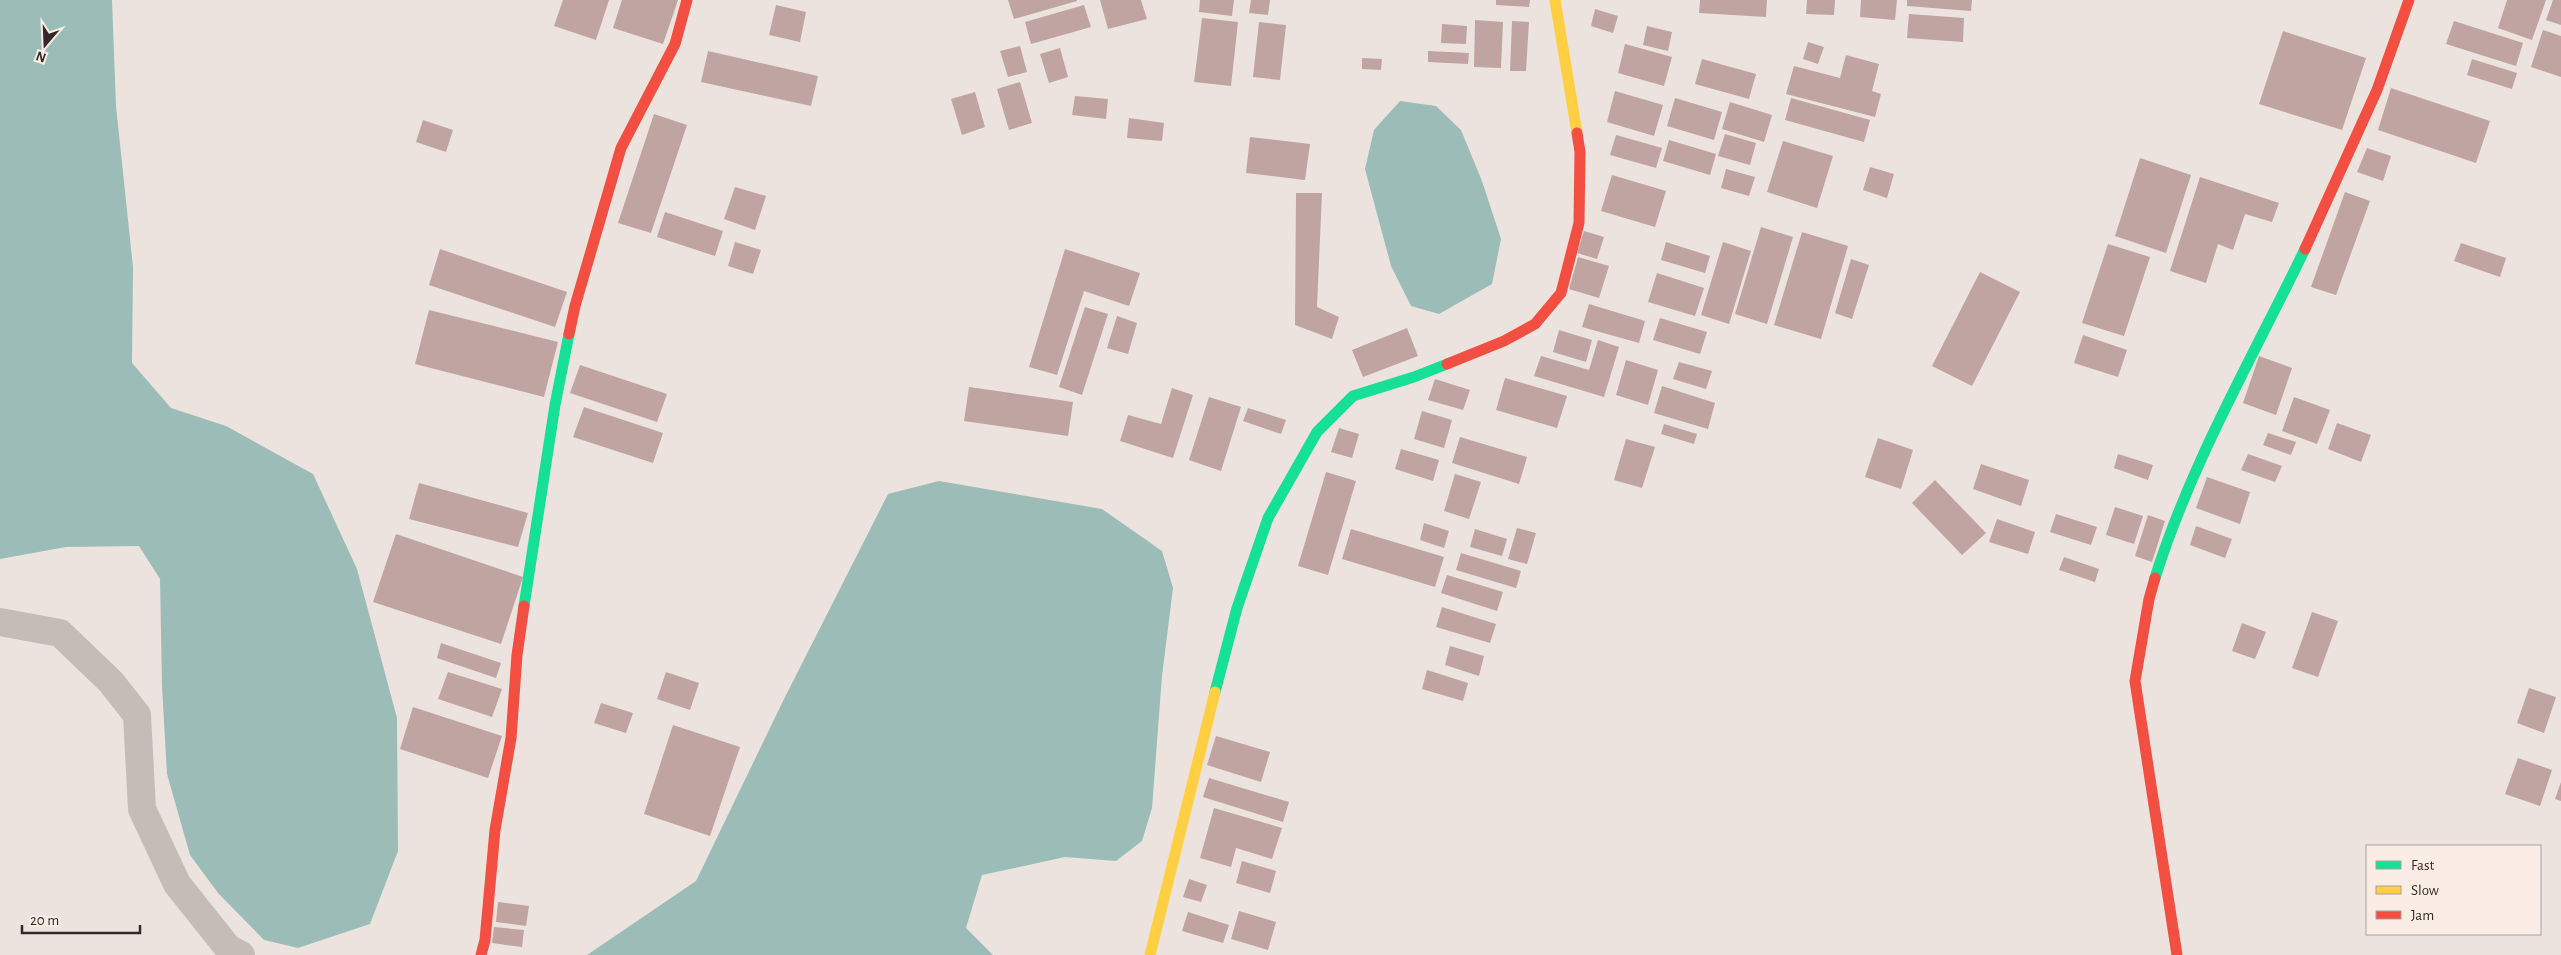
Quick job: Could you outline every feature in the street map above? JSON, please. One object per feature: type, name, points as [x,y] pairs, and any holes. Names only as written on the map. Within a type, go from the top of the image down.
[{"type":"street","points":[[481,955],[485,940],[495,830],[511,738],[518,645],[555,405],[574,315],[621,148],[675,44],[687,0]]},
{"type":"street","points":[[1150,955],[1193,775],[1237,608],[1268,518],[1317,432],[1353,396],[1414,377],[1455,361],[1504,341],[1535,324],[1561,293],[1579,223],[1580,152],[1555,0]]},
{"type":"street","points":[[2177,955],[2135,681],[2148,599],[2169,534],[2223,413],[2309,241],[2377,90],[2409,0]]},
{"type":"street","points":[[0,622],[60,633],[111,682],[137,715],[142,808],[177,884],[228,948],[241,955]]},
{"type":"water","points":[[0,0],[112,0],[116,106],[133,267],[132,363],[171,408],[226,426],[313,474],[357,569],[397,718],[398,851],[370,924],[298,948],[264,940],[218,893],[190,855],[167,774],[162,687],[160,579],[139,546],[66,547],[0,559]]},
{"type":"water","points":[[1400,101],[1436,106],[1461,130],[1482,181],[1501,239],[1492,284],[1439,314],[1411,306],[1391,266],[1365,169],[1374,130]]},
{"type":"water","points":[[939,481],[1102,509],[1162,551],[1173,588],[1162,676],[1152,808],[1142,841],[1116,861],[1065,857],[982,875],[966,928],[993,955],[587,955],[696,881],[783,701],[888,494]]},
{"type":"building","points":[[563,0],[609,0],[596,40],[554,26]]},
{"type":"building","points":[[622,0],[678,0],[663,44],[613,28]]},
{"type":"building","points":[[1008,0],[1077,0],[1077,1],[1014,19]]},
{"type":"building","points":[[1100,0],[1141,0],[1147,19],[1108,29]]},
{"type":"building","points":[[1200,0],[1234,0],[1232,16],[1199,12]]},
{"type":"building","points":[[1251,0],[1270,0],[1268,15],[1249,13]]},
{"type":"building","points":[[1496,0],[1530,0],[1529,7],[1496,5]]},
{"type":"building","points":[[1700,0],[1767,0],[1766,17],[1699,13]]},
{"type":"building","points":[[1807,0],[1835,0],[1834,15],[1806,14]]},
{"type":"building","points":[[1861,0],[1897,0],[1895,20],[1860,17]]},
{"type":"building","points":[[1907,0],[1972,0],[1971,11],[1907,6]]},
{"type":"building","points":[[2507,0],[2546,0],[2532,40],[2498,28]]},
{"type":"building","points":[[2553,0],[2561,0],[2561,25],[2546,20]]},
{"type":"building","points":[[776,5],[806,12],[800,42],[769,35]]},
{"type":"building","points":[[1084,5],[1091,27],[1031,44],[1025,22]]},
{"type":"building","points":[[1595,9],[1618,16],[1613,33],[1591,26]]},
{"type":"building","points":[[1909,14],[1964,18],[1963,42],[1907,38]]},
{"type":"building","points":[[1202,18],[1238,22],[1231,86],[1194,82]]},
{"type":"building","points":[[1475,20],[1503,22],[1501,68],[1474,67]]},
{"type":"building","points":[[1512,21],[1529,22],[1526,71],[1510,71]]},
{"type":"building","points":[[2454,21],[2523,43],[2516,66],[2446,44]]},
{"type":"building","points":[[1259,22],[1286,25],[1280,80],[1253,77]]},
{"type":"building","points":[[1442,24],[1467,26],[1466,44],[1441,43]]},
{"type":"building","points":[[1647,26],[1672,32],[1668,51],[1643,45]]},
{"type":"building","points":[[2543,30],[2561,36],[2561,77],[2531,67]]},
{"type":"building","points":[[2283,31],[2366,58],[2342,130],[2259,104]]},
{"type":"building","points":[[1808,42],[1824,47],[1818,64],[1803,59]]},
{"type":"building","points":[[1625,44],[1672,57],[1664,86],[1618,73]]},
{"type":"building","points":[[1020,46],[1027,72],[1008,77],[1000,51]]},
{"type":"building","points":[[1060,48],[1068,77],[1049,83],[1040,54]]},
{"type":"building","points":[[708,51],[818,76],[811,106],[701,82]]},
{"type":"building","points":[[1428,51],[1469,53],[1468,64],[1428,62]]},
{"type":"building","points":[[1846,55],[1879,64],[1872,91],[1881,94],[1875,117],[1786,94],[1794,66],[1840,78]]},
{"type":"building","points":[[1362,58],[1382,59],[1381,70],[1362,69]]},
{"type":"building","points":[[1702,59],[1756,74],[1749,99],[1695,84]]},
{"type":"building","points":[[2472,59],[2517,73],[2512,89],[2467,75]]},
{"type":"building","points":[[1020,82],[1032,123],[1009,130],[997,89]]},
{"type":"building","points":[[2391,88],[2490,121],[2476,163],[2378,130]]},
{"type":"building","points":[[1615,91],[1663,105],[1654,136],[1607,122]]},
{"type":"building","points":[[975,92],[985,127],[962,135],[951,99]]},
{"type":"building","points":[[1075,96],[1108,99],[1106,119],[1072,115]]},
{"type":"building","points":[[1675,98],[1722,112],[1714,140],[1667,126]]},
{"type":"building","points":[[1791,98],[1870,120],[1864,142],[1785,120]]},
{"type":"building","points":[[1730,102],[1772,115],[1764,142],[1722,129]]},
{"type":"building","points":[[654,114],[687,125],[651,233],[618,223]]},
{"type":"building","points":[[1129,118],[1164,123],[1162,141],[1127,138]]},
{"type":"building","points":[[423,120],[453,130],[446,152],[416,142]]},
{"type":"building","points":[[1725,134],[1756,143],[1750,165],[1718,156]]},
{"type":"building","points":[[1616,135],[1662,148],[1656,168],[1610,155]]},
{"type":"building","points":[[1250,137],[1310,144],[1305,180],[1246,173]]},
{"type":"building","points":[[1669,140],[1716,154],[1710,175],[1663,161]]},
{"type":"building","points":[[1783,141],[1833,156],[1817,208],[1767,192]]},
{"type":"building","points":[[2367,148],[2391,156],[2383,181],[2357,172]]},
{"type":"building","points":[[2140,158],[2191,175],[2166,253],[2115,236]]},
{"type":"building","points":[[1870,167],[1894,174],[1887,198],[1863,190]]},
{"type":"building","points":[[1726,169],[1755,177],[1749,196],[1721,188]]},
{"type":"building","points":[[1612,175],[1666,191],[1655,227],[1601,211]]},
{"type":"building","points":[[2200,177],[2279,203],[2272,222],[2245,214],[2233,250],[2218,244],[2206,283],[2170,271]]},
{"type":"building","points":[[735,187],[766,196],[755,230],[724,219]]},
{"type":"building","points":[[2345,192],[2370,201],[2336,295],[2311,287]]},
{"type":"building","points":[[1296,193],[1322,193],[1317,307],[1339,317],[1332,339],[1295,325]]},
{"type":"building","points":[[665,212],[723,231],[715,256],[657,237]]},
{"type":"building","points":[[1761,227],[1793,237],[1767,324],[1735,314]]},
{"type":"building","points":[[1584,231],[1604,237],[1597,259],[1577,253]]},
{"type":"building","points":[[1802,232],[1848,246],[1821,339],[1774,325]]},
{"type":"building","points":[[735,242],[761,250],[753,274],[728,266]]},
{"type":"building","points":[[1666,242],[1710,256],[1705,273],[1661,260]]},
{"type":"building","points":[[1723,242],[1751,251],[1729,324],[1701,315]]},
{"type":"building","points":[[2461,243],[2506,258],[2500,277],[2454,261]]},
{"type":"building","points":[[2108,244],[2150,257],[2124,336],[2082,323]]},
{"type":"building","points":[[440,249],[567,292],[555,327],[429,285]]},
{"type":"building","points":[[1065,249],[1140,273],[1129,306],[1084,291],[1057,375],[1029,367]]},
{"type":"building","points":[[1578,257],[1609,266],[1599,298],[1569,289]]},
{"type":"building","points":[[1851,259],[1869,265],[1852,319],[1835,313]]},
{"type":"building","points":[[1980,272],[2020,292],[1972,386],[1932,366]]},
{"type":"building","points":[[1657,273],[1704,288],[1695,316],[1648,302]]},
{"type":"building","points":[[1589,304],[1645,321],[1639,343],[1582,327]]},
{"type":"building","points":[[1085,307],[1108,314],[1082,395],[1059,387]]},
{"type":"building","points":[[429,310],[558,342],[544,397],[415,364]]},
{"type":"building","points":[[1117,316],[1137,323],[1128,354],[1107,348]]},
{"type":"building","points":[[1660,318],[1707,332],[1700,354],[1653,340]]},
{"type":"building","points":[[1407,328],[1418,356],[1363,377],[1352,350]]},
{"type":"building","points":[[1559,330],[1592,340],[1586,362],[1553,352]]},
{"type":"building","points":[[2083,335],[2127,350],[2118,377],[2074,363]]},
{"type":"building","points":[[1598,340],[1619,347],[1604,397],[1534,376],[1541,356],[1589,370]]},
{"type":"building","points":[[2259,356],[2292,368],[2276,415],[2243,403]]},
{"type":"building","points":[[1626,360],[1658,370],[1648,405],[1616,395]]},
{"type":"building","points":[[1679,362],[1712,371],[1706,389],[1673,379]]},
{"type":"building","points":[[580,365],[667,394],[657,422],[570,393]]},
{"type":"building","points":[[1505,378],[1567,396],[1557,428],[1496,410]]},
{"type":"building","points":[[1435,379],[1470,390],[1463,410],[1428,400]]},
{"type":"building","points":[[1662,386],[1715,403],[1708,429],[1654,413]]},
{"type":"building","points":[[969,387],[1073,402],[1068,436],[964,421]]},
{"type":"building","points":[[1172,388],[1193,395],[1173,458],[1120,441],[1128,415],[1161,424]]},
{"type":"building","points":[[1209,397],[1241,407],[1221,471],[1189,460]]},
{"type":"building","points":[[2294,397],[2330,410],[2317,444],[2282,431]]},
{"type":"building","points":[[584,407],[663,433],[653,463],[573,437]]},
{"type":"building","points":[[1248,408],[1286,420],[1281,434],[1243,421]]},
{"type":"building","points":[[1422,411],[1452,420],[1444,448],[1414,439]]},
{"type":"building","points":[[2337,423],[2371,435],[2361,462],[2328,449]]},
{"type":"building","points":[[1664,424],[1697,434],[1694,444],[1661,434]]},
{"type":"building","points":[[1339,428],[1359,434],[1352,458],[1331,452]]},
{"type":"building","points":[[2268,433],[2296,442],[2291,455],[2263,445]]},
{"type":"building","points":[[1460,437],[1527,457],[1519,484],[1452,463]]},
{"type":"building","points":[[1878,438],[1913,450],[1901,489],[1865,477]]},
{"type":"building","points":[[1626,439],[1655,447],[1642,488],[1614,480]]},
{"type":"building","points":[[1401,449],[1439,460],[1433,481],[1395,469]]},
{"type":"building","points":[[2118,454],[2153,465],[2148,480],[2114,468]]},
{"type":"building","points":[[2248,454],[2282,466],[2275,482],[2241,470]]},
{"type":"building","points":[[1981,464],[2029,480],[2021,506],[1973,489]]},
{"type":"building","points":[[1326,472],[1356,481],[1328,575],[1298,566]]},
{"type":"building","points":[[1455,474],[1481,482],[1469,519],[1444,511]]},
{"type":"building","points":[[2207,477],[2250,492],[2240,524],[2196,508]]},
{"type":"building","points":[[1935,480],[1986,533],[1962,555],[1912,503]]},
{"type":"building","points":[[419,483],[528,513],[518,547],[409,519]]},
{"type":"building","points":[[2115,507],[2143,516],[2134,544],[2106,535]]},
{"type":"building","points":[[2056,514],[2097,527],[2091,545],[2050,532]]},
{"type":"building","points":[[2148,515],[2165,521],[2152,562],[2135,556]]},
{"type":"building","points":[[1997,519],[2035,532],[2028,554],[1989,542]]},
{"type":"building","points":[[1424,523],[1449,531],[1444,548],[1420,540]]},
{"type":"building","points":[[2196,526],[2232,539],[2225,558],[2190,545]]},
{"type":"building","points":[[1517,528],[1536,533],[1527,564],[1508,559]]},
{"type":"building","points":[[1351,529],[1444,557],[1435,587],[1342,559]]},
{"type":"building","points":[[1475,529],[1507,539],[1502,556],[1470,547]]},
{"type":"building","points":[[396,534],[523,577],[501,644],[373,602]]},
{"type":"building","points":[[1461,553],[1521,571],[1516,588],[1456,570]]},
{"type":"building","points":[[2064,557],[2099,569],[2095,582],[2059,570]]},
{"type":"building","points":[[1447,575],[1503,592],[1497,611],[1441,593]]},
{"type":"building","points":[[1442,607],[1496,624],[1490,643],[1436,627]]},
{"type":"building","points":[[2312,612],[2338,621],[2318,677],[2292,668]]},
{"type":"building","points":[[2242,623],[2266,632],[2255,659],[2232,651]]},
{"type":"building","points":[[441,643],[501,663],[496,678],[437,658]]},
{"type":"building","points":[[1450,646],[1484,656],[1479,676],[1445,665]]},
{"type":"building","points":[[1427,670],[1468,683],[1463,701],[1422,689]]},
{"type":"building","points":[[448,672],[502,689],[492,717],[438,699]]},
{"type":"building","points":[[666,672],[699,683],[690,710],[657,699]]},
{"type":"building","points":[[2529,688],[2556,697],[2544,733],[2517,723]]},
{"type":"building","points":[[601,703],[633,713],[626,733],[594,723]]},
{"type":"building","points":[[413,707],[502,736],[488,778],[400,749]]},
{"type":"building","points":[[673,725],[740,747],[710,836],[644,814]]},
{"type":"building","points":[[1216,736],[1270,752],[1261,782],[1207,765]]},
{"type":"building","points":[[2518,758],[2552,770],[2540,806],[2505,794]]},
{"type":"building","points":[[1209,778],[1289,802],[1283,822],[1203,797]]},
{"type":"building","points":[[2561,782],[2561,801],[2555,799]]},
{"type":"building","points":[[1214,808],[1282,828],[1272,859],[1236,848],[1231,867],[1200,858]]},
{"type":"building","points":[[1242,861],[1276,871],[1270,893],[1236,883]]},
{"type":"building","points":[[1189,879],[1207,885],[1201,902],[1183,897]]},
{"type":"building","points":[[498,902],[529,906],[526,926],[496,922]]},
{"type":"building","points":[[1239,911],[1276,922],[1268,950],[1231,939]]},
{"type":"building","points":[[1188,912],[1229,925],[1223,943],[1182,931]]},
{"type":"building","points":[[494,927],[524,930],[522,947],[492,943]]},
{"type":"traffic: fast","points":[[2155,578],[2186,493],[2224,411],[2305,249]]},
{"type":"traffic: fast","points":[[524,606],[555,405],[569,334]]},
{"type":"traffic: fast","points":[[1215,692],[1237,608],[1268,518],[1317,432],[1353,396],[1414,377],[1447,364]]},
{"type":"traffic: slow","points":[[1555,0],[1577,133]]},
{"type":"traffic: slow","points":[[1150,955],[1215,692]]},
{"type":"traffic: jam","points":[[569,334],[575,306],[621,148],[675,44],[687,0]]},
{"type":"traffic: jam","points":[[2305,249],[2377,90],[2409,0]]},
{"type":"traffic: jam","points":[[1447,364],[1504,341],[1535,324],[1561,293],[1579,223],[1580,152],[1577,133]]},
{"type":"traffic: jam","points":[[2155,578],[2149,599],[2135,681],[2177,955]]},
{"type":"traffic: jam","points":[[481,955],[485,940],[495,830],[511,738],[517,655],[524,606]]}]
